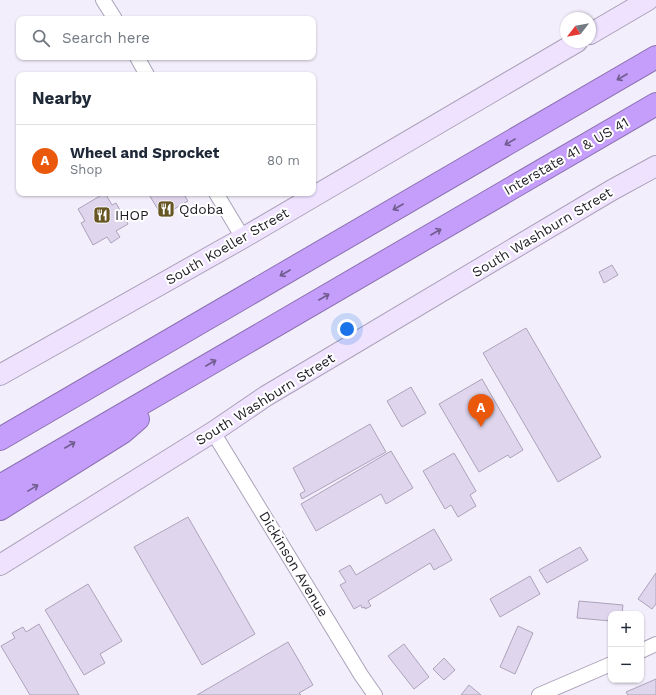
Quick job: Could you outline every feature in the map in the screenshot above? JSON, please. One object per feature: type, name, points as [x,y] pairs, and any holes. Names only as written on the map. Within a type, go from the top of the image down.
[{"type":"highway","points":[[0,439],[656,57]]},
{"type":"highway","name":"Interstate 41 & US 41","points":[[178,382],[656,104]]},
{"type":"highway","points":[[0,486],[178,382]]},
{"type":"highway","points":[[0,509],[123,432],[178,382]]},
{"type":"street","points":[[103,0],[112,16]]},
{"type":"street","points":[[596,31],[648,0]]},
{"type":"street","name":"South Koeller Street","points":[[316,195],[567,48]]},
{"type":"street","points":[[139,60],[145,72]]},
{"type":"street","name":"South Washburn Street","points":[[0,565],[213,432],[266,396],[606,194],[656,166]]},
{"type":"street","points":[[218,196],[243,238]]},
{"type":"street","name":"South Koeller Street","points":[[0,375],[315,196]]},
{"type":"street","name":"Dickinson Avenue","points":[[213,432],[354,664],[375,695]]},
{"type":"street","points":[[644,650],[656,644]]},
{"type":"street","points":[[539,695],[608,665]]},
{"type":"building","name":"IHOP","points":[[100,196],[107,196],[112,205],[116,203],[128,224],[116,231],[120,237],[111,243],[107,237],[93,245],[81,223],[85,221],[78,209]]},
{"type":"building","name":"Qdoba","points":[[150,196],[185,196],[188,201],[162,216]]},
{"type":"building","points":[[612,265],[618,275],[604,283],[599,272]]},
{"type":"building","points":[[526,328],[601,457],[558,482],[483,353]]},
{"type":"building","points":[[482,379],[523,450],[510,458],[508,455],[479,472],[439,404]]},
{"type":"building","points":[[411,387],[426,413],[402,427],[387,401]]},
{"type":"building","points":[[370,424],[386,452],[302,499],[300,494],[305,491],[293,468]]},
{"type":"building","points":[[391,451],[413,488],[386,504],[381,494],[316,531],[301,504]]},
{"type":"building","points":[[454,453],[476,491],[470,495],[476,506],[458,517],[451,505],[445,509],[423,471]]},
{"type":"building","points":[[188,517],[255,634],[202,665],[134,547]]},
{"type":"building","points":[[434,529],[452,560],[434,570],[430,563],[368,601],[371,606],[365,609],[365,607],[362,608],[361,605],[354,609],[340,585],[346,582],[339,571],[350,565],[356,575]]},
{"type":"building","points":[[580,547],[588,560],[547,583],[539,570]]},
{"type":"building","points":[[656,573],[656,604],[652,609],[638,599]]},
{"type":"building","points":[[530,576],[540,594],[500,617],[490,599]]},
{"type":"building","points":[[88,584],[122,641],[100,654],[105,663],[84,675],[45,610]]},
{"type":"building","points":[[579,601],[623,605],[622,611],[608,611],[608,621],[577,618]]},
{"type":"building","points":[[39,624],[79,695],[30,695],[1,646],[15,638],[12,633],[23,627],[26,632]]},
{"type":"building","points":[[518,626],[533,633],[515,674],[500,667]]},
{"type":"building","points":[[288,642],[313,685],[299,693],[301,695],[197,695]]},
{"type":"building","points":[[404,644],[429,677],[414,689],[388,656]]},
{"type":"building","points":[[444,658],[455,670],[444,680],[433,669]]},
{"type":"building","points":[[656,679],[656,695],[628,695],[626,692]]},
{"type":"building","points":[[469,685],[481,695],[461,695]]},
{"type":"place","name":"Qdoba","points":[[166,209]]},
{"type":"place","name":"IHOP","points":[[102,215]]},
{"type":"place","name":"Wheel and Sprocket","points":[[481,427]]}]
